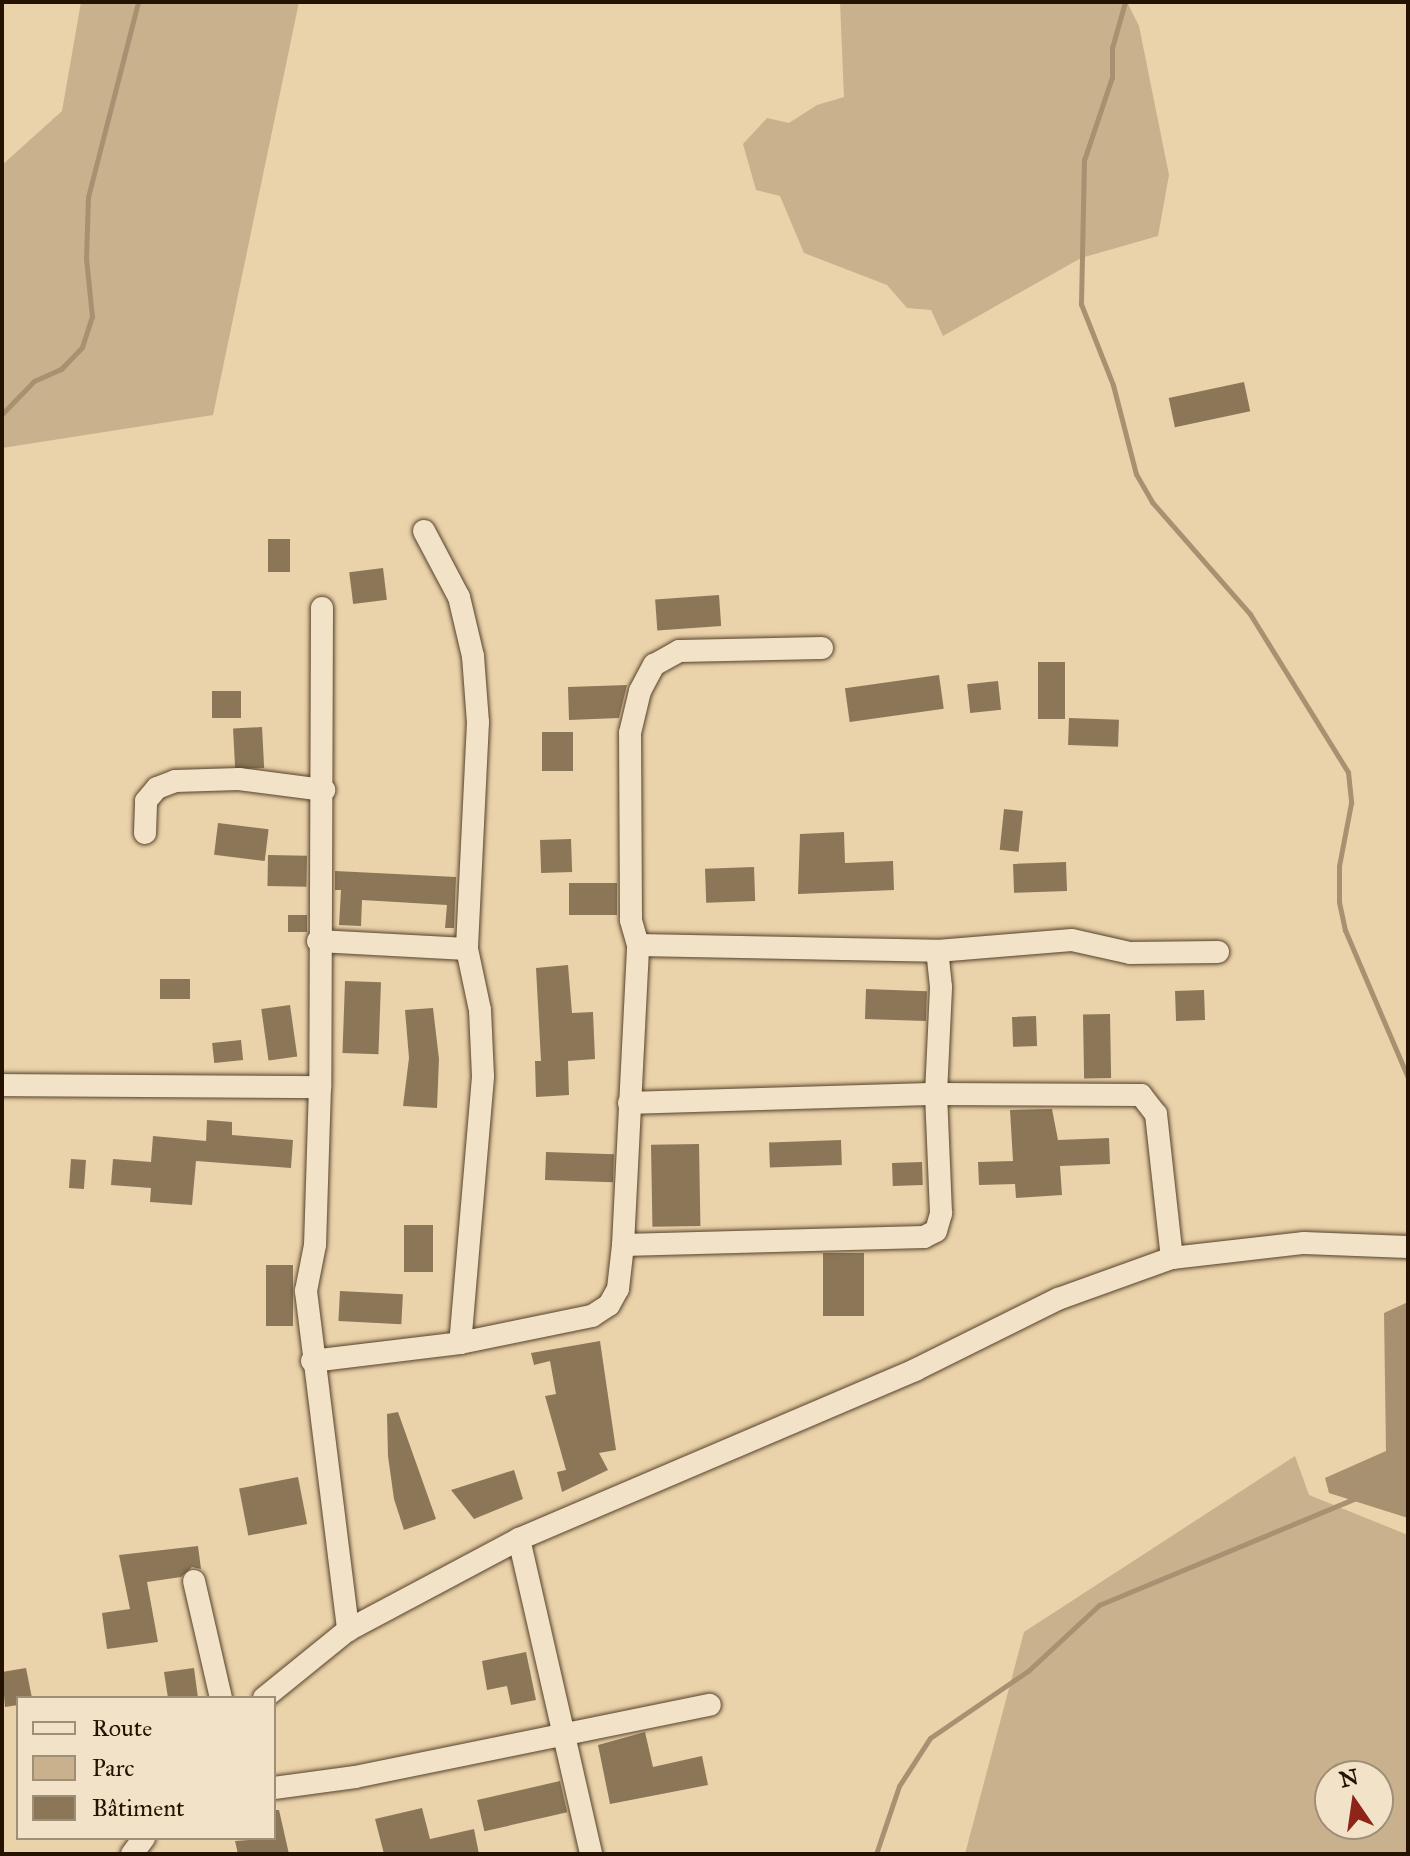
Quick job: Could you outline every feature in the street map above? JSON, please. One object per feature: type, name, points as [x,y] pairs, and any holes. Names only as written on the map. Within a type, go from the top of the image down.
[{"type":"street","points":[[424,531],[459,597],[473,656],[477,755],[467,949],[480,1010],[483,1077],[460,1343]]},
{"type":"street","points":[[322,608],[324,790],[318,941],[320,1087],[315,1245],[306,1291],[312,1361],[348,1630]]},
{"type":"street","points":[[312,1361],[460,1343],[592,1316],[609,1305],[618,1289],[623,1245],[638,945],[631,920],[630,733],[640,691],[654,665],[679,651],[705,647],[822,648]]},
{"type":"street","points":[[145,833],[146,801],[157,788],[175,781],[239,779],[324,790]]},
{"type":"street","points":[[638,945],[937,951],[1072,940],[1130,953],[1218,952]]},
{"type":"street","points":[[318,941],[467,949]]},
{"type":"street","points":[[623,1245],[924,1237],[936,1231],[941,1213],[936,1094],[941,987],[937,951]]},
{"type":"street","points":[[2,1085],[320,1087]]},
{"type":"street","points":[[629,1103],[936,1094],[1141,1095],[1150,1101],[1156,1114],[1172,1258]]},
{"type":"street","points":[[266,1696],[348,1630],[519,1539],[915,1370],[1058,1299],[1172,1258],[1304,1243],[1408,1247]]},
{"type":"street","points":[[519,1539],[566,1732],[591,1854]]},
{"type":"street","points":[[194,1581],[221,1696]]},
{"type":"street","points":[[276,1788],[355,1777],[710,1705]]},
{"type":"green space","points":[[81,2],[299,2],[213,415],[2,448],[2,165],[62,111]]},
{"type":"green space","points":[[840,2],[1127,2],[1139,26],[1169,175],[1158,236],[1081,258],[943,336],[931,310],[907,308],[887,285],[804,253],[780,196],[756,190],[743,144],[767,118],[789,123],[817,105],[844,97]]},
{"type":"green space","points":[[1295,1456],[1309,1495],[1408,1535],[1408,1854],[965,1854],[1024,1632]]},
{"type":"shaded area","points":[[1408,1302],[1408,1518],[1329,1493],[1325,1478],[1386,1451],[1384,1313]]},
{"type":"building","points":[[1244,382],[1250,411],[1175,427],[1169,398]]},
{"type":"building","points":[[268,539],[290,539],[290,572],[268,572]]},
{"type":"building","points":[[383,568],[387,600],[353,604],[349,572]]},
{"type":"building","points":[[719,595],[721,626],[657,630],[655,599]]},
{"type":"building","points":[[1038,662],[1065,662],[1065,719],[1038,719]]},
{"type":"building","points":[[939,675],[944,709],[850,722],[845,688]]},
{"type":"building","points":[[998,681],[1001,710],[970,713],[967,684]]},
{"type":"building","points":[[627,685],[619,718],[569,720],[568,687]]},
{"type":"building","points":[[212,691],[241,691],[241,718],[212,718]]},
{"type":"building","points":[[1069,718],[1119,720],[1118,747],[1068,745]]},
{"type":"building","points":[[262,727],[264,768],[235,769],[233,729]]},
{"type":"building","points":[[542,732],[573,732],[573,771],[542,771]]},
{"type":"building","points":[[1004,809],[1023,811],[1019,852],[1000,850]]},
{"type":"building","points":[[218,823],[269,829],[265,861],[214,855]]},
{"type":"building","points":[[844,832],[845,863],[893,861],[894,890],[798,894],[800,834]]},
{"type":"building","points":[[571,839],[572,872],[541,873],[540,840]]},
{"type":"building","points":[[268,855],[307,856],[306,887],[267,886]]},
{"type":"building","points":[[1066,862],[1067,891],[1014,893],[1013,864]]},
{"type":"building","points":[[754,867],[755,901],[706,903],[705,869]]},
{"type":"building","points":[[335,871],[456,877],[454,928],[445,928],[447,905],[362,900],[361,926],[339,925],[341,890],[335,890]]},
{"type":"building","points":[[569,883],[617,883],[617,915],[569,915]]},
{"type":"building","points":[[288,915],[307,915],[307,932],[288,932]]},
{"type":"building","points":[[568,965],[572,1013],[593,1012],[595,1059],[568,1061],[569,1095],[536,1097],[535,1061],[541,1061],[536,968]]},
{"type":"building","points":[[160,979],[190,979],[190,999],[160,999]]},
{"type":"building","points":[[345,981],[381,982],[378,1054],[342,1053]]},
{"type":"building","points":[[866,989],[927,991],[926,1021],[865,1019]]},
{"type":"building","points":[[1204,990],[1205,1020],[1176,1021],[1175,991]]},
{"type":"building","points":[[290,1005],[297,1056],[269,1061],[261,1009]]},
{"type":"building","points":[[433,1008],[439,1059],[437,1108],[403,1106],[409,1058],[405,1010]]},
{"type":"building","points":[[1083,1014],[1110,1014],[1111,1078],[1084,1078]]},
{"type":"building","points":[[1036,1016],[1037,1046],[1013,1047],[1012,1017]]},
{"type":"building","points":[[241,1040],[243,1060],[214,1063],[212,1043]]},
{"type":"building","points":[[1052,1109],[1058,1140],[1109,1138],[1110,1164],[1060,1166],[1062,1195],[1016,1198],[1015,1184],[979,1185],[978,1162],[1013,1161],[1010,1110]]},
{"type":"building","points":[[207,1120],[232,1122],[232,1135],[293,1140],[291,1168],[196,1161],[192,1205],[150,1202],[151,1188],[111,1185],[113,1159],[151,1162],[153,1136],[206,1141]]},
{"type":"building","points":[[841,1140],[842,1165],[770,1167],[769,1143]]},
{"type":"building","points":[[699,1144],[700,1226],[652,1227],[651,1145]]},
{"type":"building","points":[[546,1152],[614,1154],[613,1182],[545,1180]]},
{"type":"building","points":[[71,1159],[86,1160],[84,1189],[69,1188]]},
{"type":"building","points":[[922,1162],[923,1185],[893,1186],[892,1163]]},
{"type":"building","points":[[404,1225],[433,1225],[433,1272],[404,1272]]},
{"type":"building","points":[[823,1253],[864,1253],[864,1316],[823,1316]]},
{"type":"building","points":[[266,1265],[293,1265],[293,1326],[266,1326]]},
{"type":"building","points":[[340,1291],[403,1294],[401,1324],[338,1321]]},
{"type":"building","points":[[600,1341],[616,1450],[599,1453],[608,1470],[562,1492],[557,1472],[566,1470],[545,1396],[556,1394],[550,1361],[534,1365],[531,1353]]},
{"type":"building","points":[[398,1412],[436,1519],[404,1530],[394,1499],[388,1456],[387,1414]]},
{"type":"building","points":[[514,1470],[523,1499],[474,1519],[451,1490]]},
{"type":"building","points":[[298,1477],[307,1524],[248,1536],[239,1488]]},
{"type":"building","points":[[198,1546],[201,1569],[192,1567],[181,1577],[147,1582],[158,1642],[107,1649],[102,1613],[130,1609],[119,1555]]},
{"type":"building","points":[[526,1652],[536,1700],[511,1705],[507,1686],[487,1690],[482,1661]]},
{"type":"building","points":[[26,1668],[32,1696],[16,1696],[16,1705],[5,1707],[2,1672]]},
{"type":"building","points":[[194,1668],[198,1696],[168,1696],[164,1672]]},
{"type":"building","points":[[645,1732],[653,1767],[702,1756],[708,1785],[610,1804],[598,1745]]},
{"type":"building","points":[[560,1781],[567,1812],[484,1831],[477,1800]]},
{"type":"building","points":[[422,1808],[430,1839],[474,1829],[479,1854],[384,1854],[375,1819]]},
{"type":"building","points":[[276,1810],[279,1810],[289,1854],[238,1854],[235,1841],[276,1840]]},
{"type":"waterway","points":[[2,414],[34,381],[61,369],[82,347],[92,317],[86,258],[88,197],[138,2]]},
{"type":"waterway","points":[[1125,2],[1112,48],[1112,77],[1084,160],[1081,304],[1113,385],[1136,474],[1152,502],[1250,614],[1348,772],[1351,803],[1339,866],[1339,902],[1345,930],[1408,1078]]},
{"type":"waterway","points":[[876,1854],[899,1786],[930,1738],[1028,1671],[1099,1605],[1356,1498]]}]
